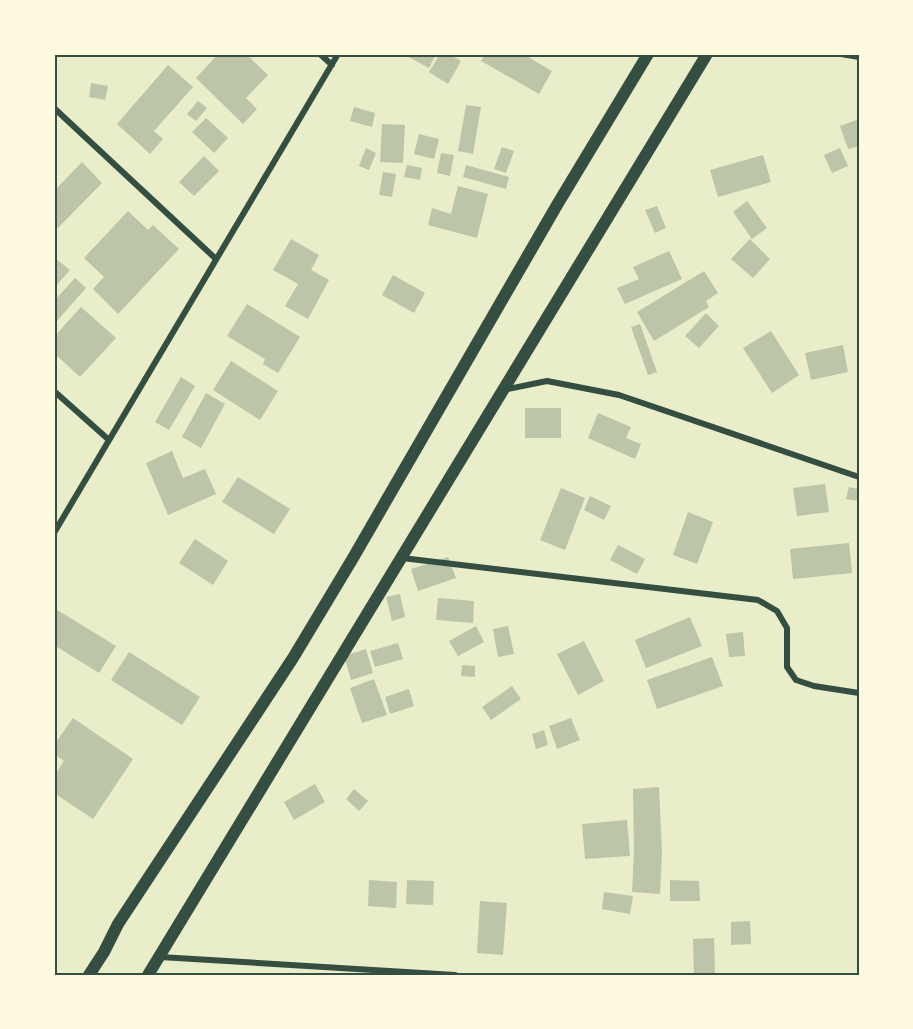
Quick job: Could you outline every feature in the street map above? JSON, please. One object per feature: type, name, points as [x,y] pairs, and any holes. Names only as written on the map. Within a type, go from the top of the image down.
[{"type":"main road","points":[[89,975],[118,924],[305,638],[557,205],[648,54]]},
{"type":"main road","points":[[148,975],[706,54]]},
{"type":"street","points":[[320,54],[332,65]]},
{"type":"street","points":[[54,533],[338,54]]},
{"type":"street","points":[[841,54],[859,57]]},
{"type":"street","points":[[54,108],[216,259]]},
{"type":"street","points":[[502,390],[547,381],[619,395],[859,477]]},
{"type":"street","points":[[54,391],[109,440]]},
{"type":"street","points":[[402,558],[758,600],[777,611],[787,628],[787,667],[796,680],[814,686],[859,693]]},
{"type":"street","points":[[158,957],[456,975]]},
{"type":"building","points":[[218,54],[246,54],[268,75],[246,98],[257,109],[243,124],[196,78]]},
{"type":"building","points":[[403,54],[436,54],[429,68]]},
{"type":"building","points":[[440,54],[449,54],[461,61],[448,84],[429,72]]},
{"type":"building","points":[[486,54],[523,54],[552,71],[539,94],[481,61]]},
{"type":"building","points":[[168,65],[193,87],[154,131],[163,139],[150,154],[117,124]]},
{"type":"building","points":[[91,83],[108,86],[105,100],[89,97]]},
{"type":"building","points":[[198,101],[207,108],[196,121],[187,114]]},
{"type":"building","points":[[466,105],[481,107],[473,154],[458,151]]},
{"type":"building","points":[[354,107],[375,113],[372,127],[350,121]]},
{"type":"building","points":[[206,118],[228,138],[214,153],[192,132]]},
{"type":"building","points":[[859,119],[859,146],[848,149],[840,126]]},
{"type":"building","points":[[382,124],[405,125],[403,163],[380,162]]},
{"type":"building","points":[[419,134],[439,139],[434,159],[414,154]]},
{"type":"building","points":[[502,147],[514,151],[506,173],[494,169]]},
{"type":"building","points":[[366,148],[376,153],[369,170],[359,166]]},
{"type":"building","points":[[840,148],[848,166],[832,173],[824,155]]},
{"type":"building","points":[[441,153],[454,155],[450,176],[437,173]]},
{"type":"building","points":[[763,155],[771,182],[718,197],[710,170]]},
{"type":"building","points":[[204,156],[219,171],[194,196],[179,182]]},
{"type":"building","points":[[82,162],[102,183],[58,228],[54,223],[54,191]]},
{"type":"building","points":[[407,165],[422,168],[420,180],[404,177]]},
{"type":"building","points":[[466,165],[509,177],[506,189],[463,177]]},
{"type":"building","points":[[383,172],[396,174],[392,197],[379,195]]},
{"type":"building","points":[[458,186],[488,194],[477,238],[428,225],[432,208],[451,214]]},
{"type":"building","points":[[747,201],[767,228],[752,239],[733,212]]},
{"type":"building","points":[[657,206],[666,228],[655,233],[645,210]]},
{"type":"building","points":[[128,211],[148,230],[153,225],[179,249],[118,314],[93,289],[104,277],[84,258]]},
{"type":"building","points":[[291,239],[319,255],[311,270],[329,280],[308,319],[285,306],[298,284],[273,270]]},
{"type":"building","points":[[750,239],[770,259],[753,278],[731,259]]},
{"type":"building","points":[[669,251],[682,279],[625,304],[617,288],[639,279],[633,267]]},
{"type":"building","points":[[55,258],[70,270],[54,288],[54,260]]},
{"type":"building","points":[[704,271],[718,293],[706,301],[709,307],[654,341],[637,312]]},
{"type":"building","points":[[393,275],[425,293],[414,313],[382,295]]},
{"type":"building","points":[[75,278],[86,288],[57,321],[54,319],[54,301]]},
{"type":"building","points":[[247,304],[300,337],[278,373],[263,364],[265,359],[227,336]]},
{"type":"building","points":[[81,307],[116,338],[80,377],[54,353],[54,337]]},
{"type":"building","points":[[706,313],[719,326],[699,348],[685,336]]},
{"type":"building","points":[[640,324],[657,372],[648,375],[631,327]]},
{"type":"building","points":[[771,331],[799,375],[772,393],[743,348]]},
{"type":"building","points":[[843,345],[848,372],[811,380],[805,353]]},
{"type":"building","points":[[231,361],[278,391],[260,420],[213,390]]},
{"type":"building","points":[[181,377],[195,386],[169,430],[155,422]]},
{"type":"building","points":[[206,393],[225,404],[201,448],[182,437]]},
{"type":"building","points":[[525,408],[561,408],[561,438],[525,438]]},
{"type":"building","points":[[598,413],[631,427],[626,438],[641,444],[635,459],[588,438]]},
{"type":"building","points":[[172,451],[183,478],[205,469],[216,494],[168,515],[146,463]]},
{"type":"building","points":[[238,477],[290,509],[274,534],[222,502]]},
{"type":"building","points":[[825,484],[829,512],[797,516],[793,488]]},
{"type":"building","points":[[849,487],[859,489],[859,501],[846,499]]},
{"type":"building","points":[[561,488],[585,498],[565,550],[540,540]]},
{"type":"building","points":[[590,496],[611,506],[604,520],[584,510]]},
{"type":"building","points":[[688,512],[713,522],[697,564],[673,555]]},
{"type":"building","points":[[195,539],[228,561],[213,585],[179,563]]},
{"type":"building","points":[[849,543],[852,573],[793,579],[790,549]]},
{"type":"building","points":[[618,545],[645,559],[637,574],[610,560]]},
{"type":"building","points":[[448,557],[456,578],[418,591],[411,569]]},
{"type":"building","points":[[400,594],[405,617],[392,621],[386,597]]},
{"type":"building","points":[[438,598],[474,601],[473,623],[436,620]]},
{"type":"building","points":[[54,608],[116,646],[99,673],[54,645]]},
{"type":"building","points":[[690,617],[702,646],[646,668],[635,640]]},
{"type":"building","points":[[476,626],[484,642],[458,656],[449,641]]},
{"type":"building","points":[[508,626],[514,654],[498,657],[493,629]]},
{"type":"building","points":[[743,632],[745,656],[729,657],[726,634]]},
{"type":"building","points":[[584,641],[604,681],[578,695],[557,654]]},
{"type":"building","points":[[398,643],[403,659],[375,667],[370,651]]},
{"type":"building","points":[[366,649],[373,673],[351,680],[344,656]]},
{"type":"building","points":[[129,652],[200,697],[182,725],[111,680]]},
{"type":"building","points":[[712,657],[723,686],[657,709],[647,680]]},
{"type":"building","points":[[462,665],[475,666],[475,677],[461,676]]},
{"type":"building","points":[[374,679],[387,715],[362,723],[350,688]]},
{"type":"building","points":[[512,686],[521,699],[491,720],[482,707]]},
{"type":"building","points":[[409,689],[414,706],[390,714],[385,697]]},
{"type":"building","points":[[73,718],[133,759],[93,819],[54,793],[54,776],[64,761],[54,754],[54,745]]},
{"type":"building","points":[[571,718],[580,740],[557,749],[549,726]]},
{"type":"building","points":[[544,730],[548,745],[536,749],[532,734]]},
{"type":"building","points":[[315,784],[325,802],[294,820],[284,802]]},
{"type":"building","points":[[659,787],[662,853],[660,894],[632,892],[633,789]]},
{"type":"building","points":[[354,789],[368,801],[359,811],[346,799]]},
{"type":"building","points":[[627,820],[630,856],[585,859],[582,824]]},
{"type":"building","points":[[369,880],[397,882],[396,908],[368,906]]},
{"type":"building","points":[[407,880],[434,881],[433,905],[406,904]]},
{"type":"building","points":[[670,880],[699,881],[700,901],[670,901]]},
{"type":"building","points":[[604,892],[633,896],[630,914],[602,909]]},
{"type":"building","points":[[480,901],[507,903],[503,955],[477,953]]},
{"type":"building","points":[[750,921],[751,944],[731,945],[731,922]]},
{"type":"building","points":[[714,938],[715,975],[694,975],[693,939]]}]
